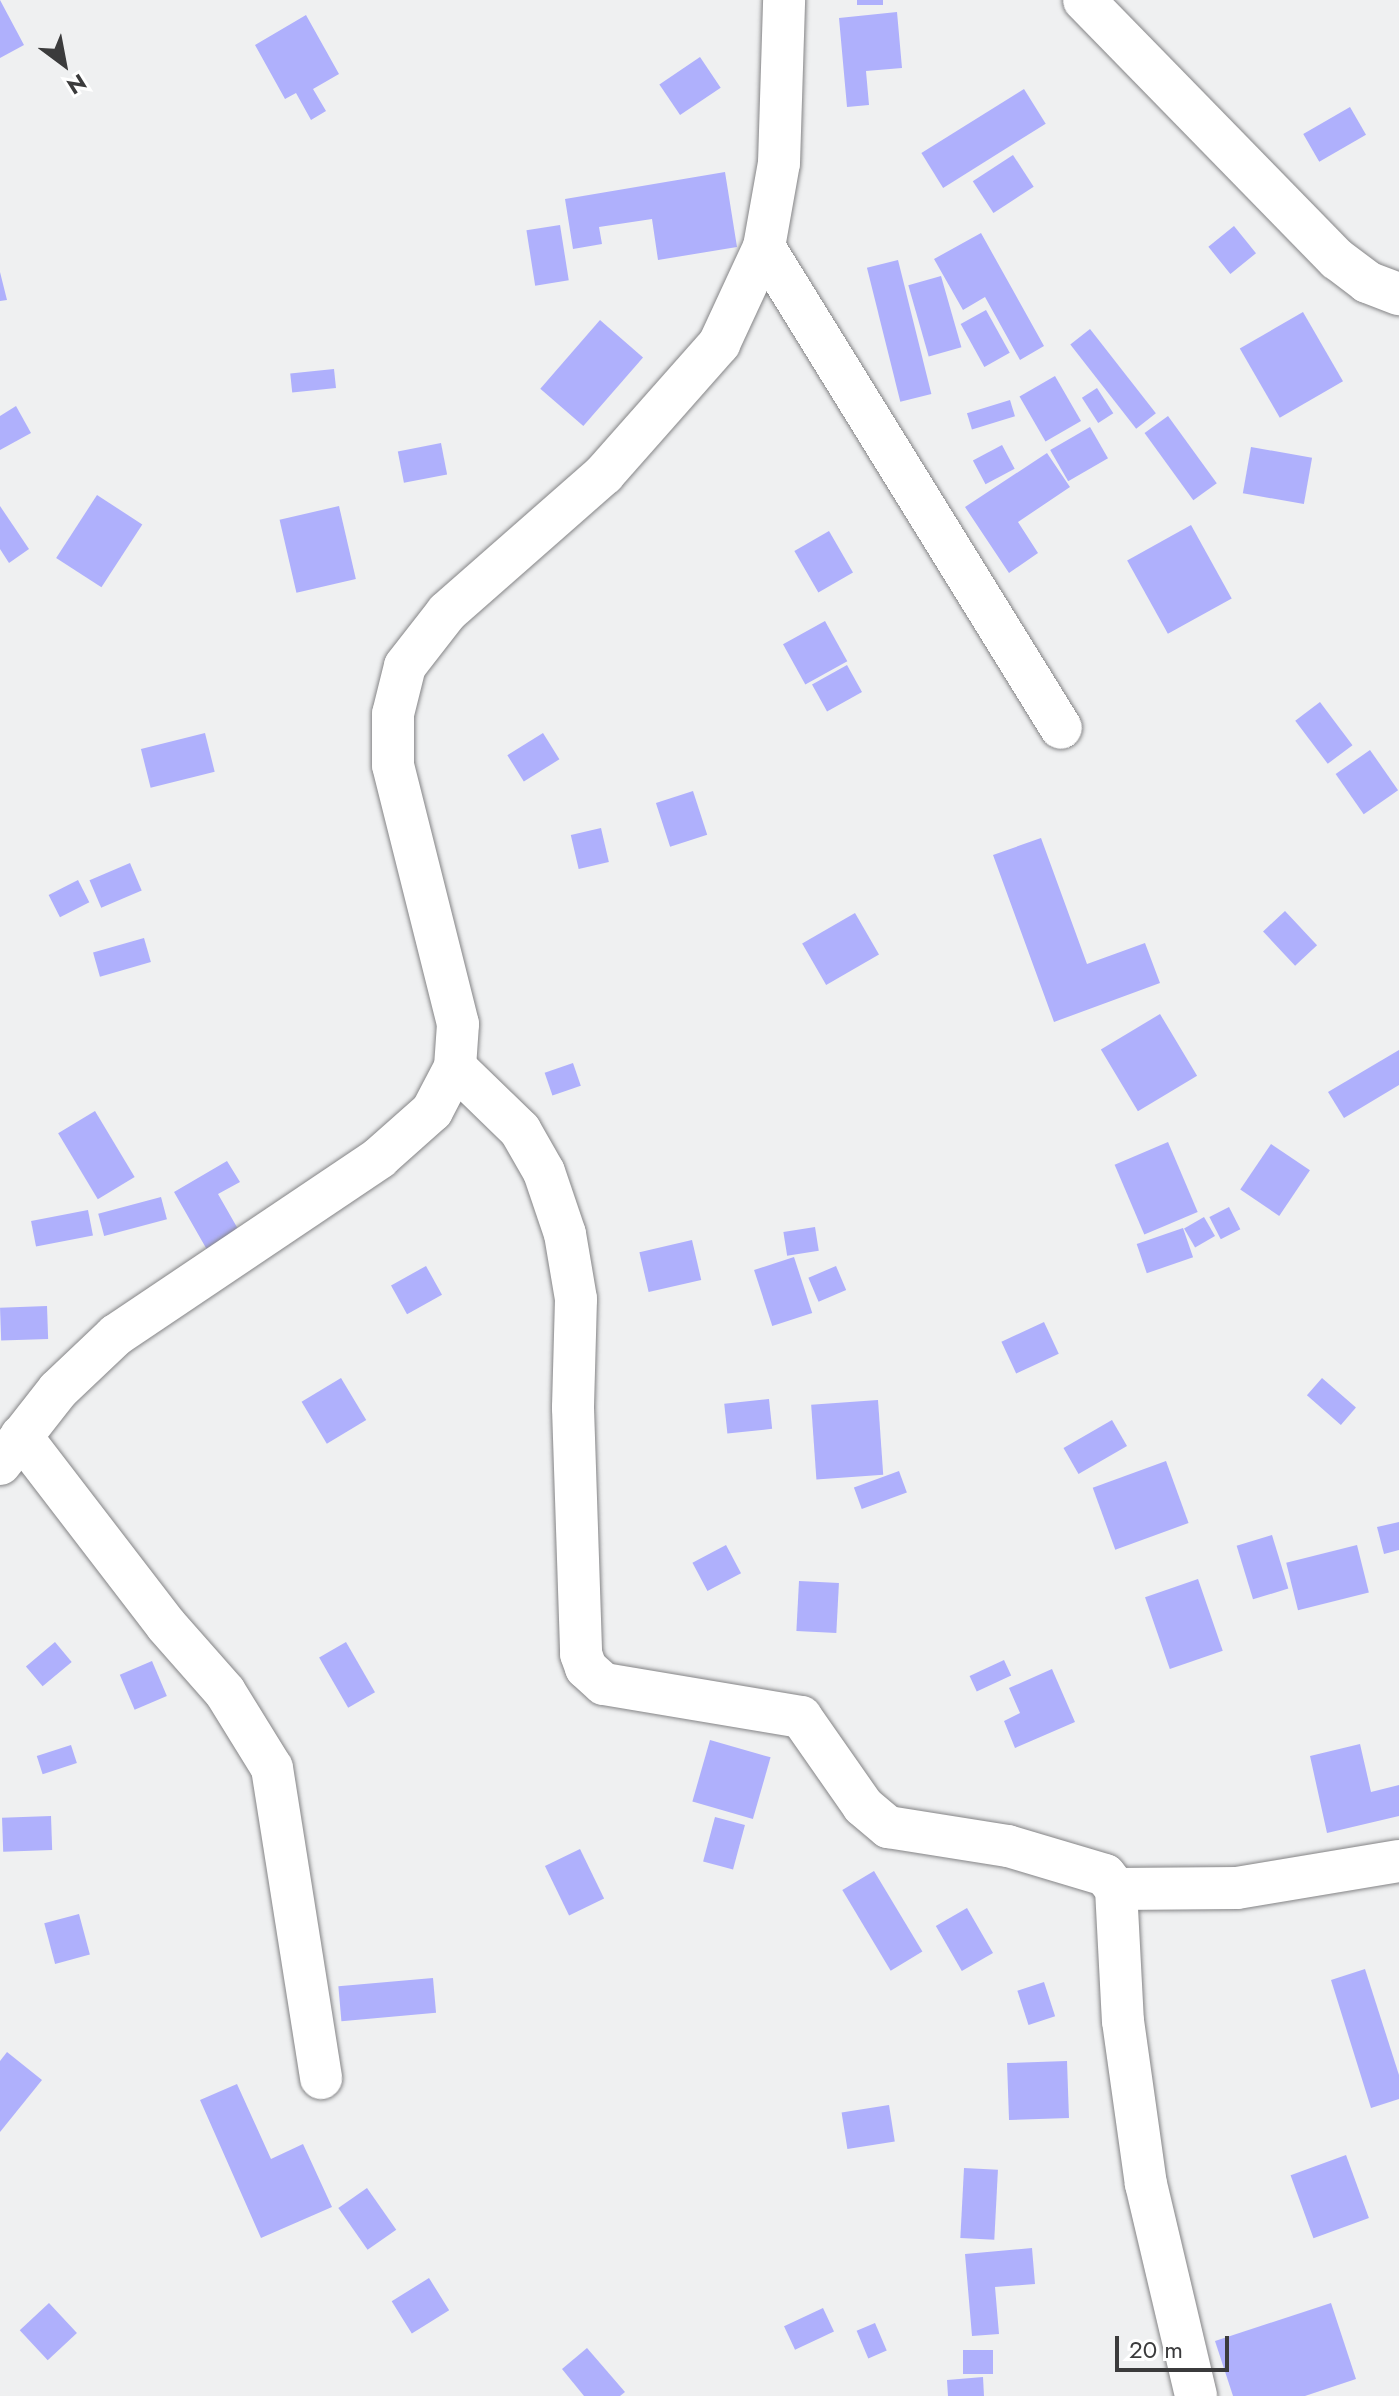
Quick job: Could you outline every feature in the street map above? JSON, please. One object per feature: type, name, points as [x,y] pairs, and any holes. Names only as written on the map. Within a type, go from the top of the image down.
[{"type":"street","points":[[321,2078],[272,1768],[225,1692],[11,1450],[58,1390],[116,1335],[379,1158],[432,1111],[455,1067],[458,1024],[393,765],[393,714],[405,666],[466,593],[604,474],[719,344],[764,247],[779,163],[784,0]]},
{"type":"street","points":[[1084,0],[1337,259],[1367,282],[1399,294]]},
{"type":"street","points":[[764,247],[1061,728]]},
{"type":"street","points":[[455,1067],[520,1130],[544,1172],[565,1234],[576,1299],[573,1408],[581,1654],[594,1678],[615,1687],[681,1693],[801,1717],[863,1806],[888,1827],[1008,1846],[1105,1875],[1116,1889],[1123,2021],[1146,2184],[1196,2396]]},
{"type":"street","points":[[1116,1889],[1237,1888],[1399,1861]]},
{"type":"building","points":[[0,0],[24,45],[0,58]]},
{"type":"building","points":[[857,0],[883,0],[883,5],[857,5]]},
{"type":"building","points":[[897,12],[902,68],[866,71],[869,105],[847,107],[839,18]]},
{"type":"building","points":[[306,15],[339,74],[313,89],[326,111],[311,120],[296,93],[285,99],[255,45]]},
{"type":"building","points":[[700,57],[721,88],[680,115],[659,84]]},
{"type":"building","points":[[1024,89],[1046,124],[943,188],[921,153]]},
{"type":"building","points":[[1350,107],[1366,135],[1319,162],[1303,134]]},
{"type":"building","points":[[1013,155],[1034,187],[993,213],[973,181]]},
{"type":"building","points":[[725,172],[737,247],[658,260],[652,219],[599,227],[602,244],[573,249],[565,199]]},
{"type":"building","points":[[560,225],[569,280],[535,286],[526,230]]},
{"type":"building","points":[[1234,226],[1256,253],[1230,274],[1208,247]]},
{"type":"building","points":[[981,233],[1044,346],[1020,360],[985,297],[963,310],[934,259]]},
{"type":"building","points":[[898,260],[931,394],[900,402],[867,268]]},
{"type":"building","points":[[0,272],[7,300],[0,301]]},
{"type":"building","points":[[941,276],[961,347],[929,357],[908,285]]},
{"type":"building","points":[[986,310],[1010,353],[984,367],[961,324]]},
{"type":"building","points":[[1303,312],[1343,381],[1280,418],[1240,348]]},
{"type":"building","points":[[600,320],[643,357],[583,426],[540,389]]},
{"type":"building","points":[[1090,329],[1156,413],[1136,429],[1070,344]]},
{"type":"building","points":[[334,369],[336,388],[292,392],[290,374]]},
{"type":"building","points":[[1055,376],[1081,421],[1045,442],[1019,396]]},
{"type":"building","points":[[1097,388],[1113,413],[1098,423],[1082,398]]},
{"type":"building","points":[[1010,400],[1015,416],[972,429],[967,413]]},
{"type":"building","points":[[16,406],[31,433],[0,450],[0,416]]},
{"type":"building","points":[[1168,416],[1217,483],[1193,500],[1145,433]]},
{"type":"building","points":[[1090,427],[1108,458],[1068,481],[1050,450]]},
{"type":"building","points":[[441,443],[447,474],[404,483],[398,451]]},
{"type":"building","points":[[1002,445],[1015,469],[986,484],[973,460]]},
{"type":"building","points":[[1251,447],[1312,458],[1304,504],[1243,493]]},
{"type":"building","points":[[1047,453],[1070,487],[1018,522],[1038,553],[1009,573],[965,507]]},
{"type":"building","points":[[97,495],[142,524],[101,587],[56,558]]},
{"type":"building","points":[[0,506],[29,549],[9,563],[0,549]]},
{"type":"building","points":[[339,506],[356,579],[296,593],[280,520]]},
{"type":"building","points":[[1191,525],[1232,598],[1168,634],[1127,560]]},
{"type":"building","points":[[829,531],[853,573],[818,593],[794,551]]},
{"type":"building","points":[[825,621],[847,661],[805,685],[783,644]]},
{"type":"building","points":[[847,665],[862,692],[827,712],[812,684]]},
{"type":"building","points":[[1320,702],[1352,745],[1328,764],[1295,721]]},
{"type":"building","points":[[205,733],[215,772],[151,788],[141,749]]},
{"type":"building","points":[[543,733],[559,759],[524,782],[507,755]]},
{"type":"building","points":[[1370,750],[1398,790],[1364,814],[1336,774]]},
{"type":"building","points":[[693,791],[707,835],[670,847],[656,803]]},
{"type":"building","points":[[601,828],[609,862],[579,869],[571,835]]},
{"type":"building","points":[[1041,838],[1087,964],[1145,943],[1160,983],[1054,1022],[993,855]]},
{"type":"building","points":[[130,863],[142,891],[101,908],[89,880]]},
{"type":"building","points":[[78,880],[89,902],[60,917],[49,895]]},
{"type":"building","points":[[1285,911],[1317,945],[1295,966],[1263,931]]},
{"type":"building","points":[[855,913],[879,955],[826,985],[802,944]]},
{"type":"building","points":[[144,938],[151,962],[100,977],[93,953]]},
{"type":"building","points":[[1160,1014],[1197,1076],[1138,1111],[1101,1050]]},
{"type":"building","points":[[1399,1050],[1399,1085],[1344,1118],[1328,1092]]},
{"type":"building","points":[[573,1063],[581,1086],[552,1095],[545,1073]]},
{"type":"building","points":[[95,1111],[135,1177],[98,1199],[58,1133]]},
{"type":"building","points":[[1168,1142],[1198,1212],[1144,1235],[1115,1165]]},
{"type":"building","points":[[1271,1144],[1310,1170],[1279,1216],[1240,1190]]},
{"type":"building","points":[[227,1161],[240,1182],[218,1194],[242,1236],[210,1255],[174,1192]]},
{"type":"building","points":[[161,1197],[167,1219],[104,1236],[98,1214]]},
{"type":"building","points":[[1229,1207],[1240,1229],[1221,1239],[1209,1217]]},
{"type":"building","points":[[88,1210],[93,1236],[36,1247],[31,1221]]},
{"type":"building","points":[[1204,1217],[1215,1236],[1195,1248],[1184,1228]]},
{"type":"building","points":[[815,1227],[819,1251],[787,1256],[783,1232]]},
{"type":"building","points":[[1183,1228],[1193,1257],[1147,1273],[1137,1244]]},
{"type":"building","points":[[692,1240],[701,1280],[649,1292],[639,1252]]},
{"type":"building","points":[[794,1257],[812,1313],[772,1326],[754,1270]]},
{"type":"building","points":[[426,1266],[442,1295],[407,1314],[391,1285]]},
{"type":"building","points":[[836,1266],[846,1290],[819,1302],[808,1278]]},
{"type":"building","points":[[47,1306],[48,1339],[1,1341],[0,1308]]},
{"type":"building","points":[[1044,1322],[1059,1354],[1016,1374],[1001,1342]]},
{"type":"building","points":[[341,1378],[366,1420],[327,1444],[302,1402]]},
{"type":"building","points":[[1322,1378],[1356,1408],[1341,1425],[1307,1395]]},
{"type":"building","points":[[769,1399],[772,1429],[727,1434],[724,1404]]},
{"type":"building","points":[[878,1400],[883,1475],[816,1479],[811,1405]]},
{"type":"building","points":[[1112,1420],[1127,1446],[1079,1474],[1064,1448]]},
{"type":"building","points":[[1166,1461],[1189,1523],[1115,1550],[1093,1488]]},
{"type":"building","points":[[899,1471],[907,1493],[862,1509],[854,1487]]},
{"type":"building","points":[[1399,1522],[1399,1550],[1384,1554],[1377,1527]]},
{"type":"building","points":[[1272,1535],[1288,1589],[1253,1599],[1237,1546]]},
{"type":"building","points":[[726,1545],[741,1573],[707,1591],[692,1563]]},
{"type":"building","points":[[1357,1545],[1369,1593],[1298,1610],[1286,1563]]},
{"type":"building","points":[[1198,1579],[1223,1651],[1170,1669],[1145,1597]]},
{"type":"building","points":[[799,1581],[839,1583],[836,1633],[796,1631]]},
{"type":"building","points":[[55,1642],[72,1662],[43,1686],[26,1666]]},
{"type":"building","points":[[346,1642],[375,1692],[348,1708],[319,1658]]},
{"type":"building","points":[[1004,1660],[1011,1675],[977,1691],[970,1676]]},
{"type":"building","points":[[152,1661],[167,1696],[135,1710],[120,1675]]},
{"type":"building","points":[[1052,1669],[1075,1722],[1015,1748],[1004,1721],[1020,1713],[1009,1688]]},
{"type":"building","points":[[710,1740],[771,1757],[753,1819],[692,1802]]},
{"type":"building","points":[[1360,1744],[1371,1792],[1399,1785],[1399,1816],[1327,1833],[1310,1756]]},
{"type":"building","points":[[71,1745],[77,1763],[43,1774],[37,1756]]},
{"type":"building","points":[[51,1816],[52,1850],[3,1852],[2,1818]]},
{"type":"building","points":[[715,1817],[745,1825],[733,1869],[703,1861]]},
{"type":"building","points":[[580,1849],[604,1898],[569,1916],[545,1866]]},
{"type":"building","points":[[874,1871],[922,1952],[891,1971],[842,1890]]},
{"type":"building","points":[[967,1908],[993,1953],[962,1971],[936,1926]]},
{"type":"building","points":[[79,1914],[90,1955],[55,1964],[44,1923]]},
{"type":"building","points":[[1365,1969],[1399,2075],[1399,2099],[1371,2108],[1331,1980]]},
{"type":"building","points":[[433,1978],[436,2013],[341,2021],[338,1986]]},
{"type":"building","points":[[1044,1982],[1055,2016],[1028,2025],[1017,1991]]},
{"type":"building","points":[[7,2052],[42,2080],[0,2132],[0,2061]]},
{"type":"building","points":[[1067,2061],[1069,2118],[1009,2120],[1007,2063]]},
{"type":"building","points":[[237,2084],[271,2159],[303,2144],[332,2207],[261,2238],[200,2100]]},
{"type":"building","points":[[889,2105],[895,2142],[847,2149],[842,2113]]},
{"type":"building","points":[[1346,2155],[1369,2218],[1313,2238],[1291,2175]]},
{"type":"building","points":[[964,2168],[998,2170],[994,2240],[960,2238]]},
{"type":"building","points":[[367,2188],[396,2230],[368,2250],[338,2208]]},
{"type":"building","points":[[1032,2248],[1035,2284],[995,2287],[999,2334],[972,2336],[965,2254]]},
{"type":"building","points":[[429,2278],[449,2310],[412,2334],[392,2301]]},
{"type":"building","points":[[49,2303],[77,2333],[48,2360],[20,2330]]},
{"type":"building","points":[[1331,2303],[1356,2379],[1305,2396],[1233,2396],[1215,2341]]},
{"type":"building","points":[[823,2308],[834,2332],[795,2350],[784,2326]]},
{"type":"building","points":[[875,2323],[887,2351],[868,2358],[857,2331]]},
{"type":"building","points":[[587,2348],[625,2392],[620,2396],[584,2396],[562,2369]]},
{"type":"building","points":[[963,2350],[993,2350],[993,2374],[963,2374]]},
{"type":"building","points":[[983,2377],[984,2396],[948,2396],[947,2380]]}]
